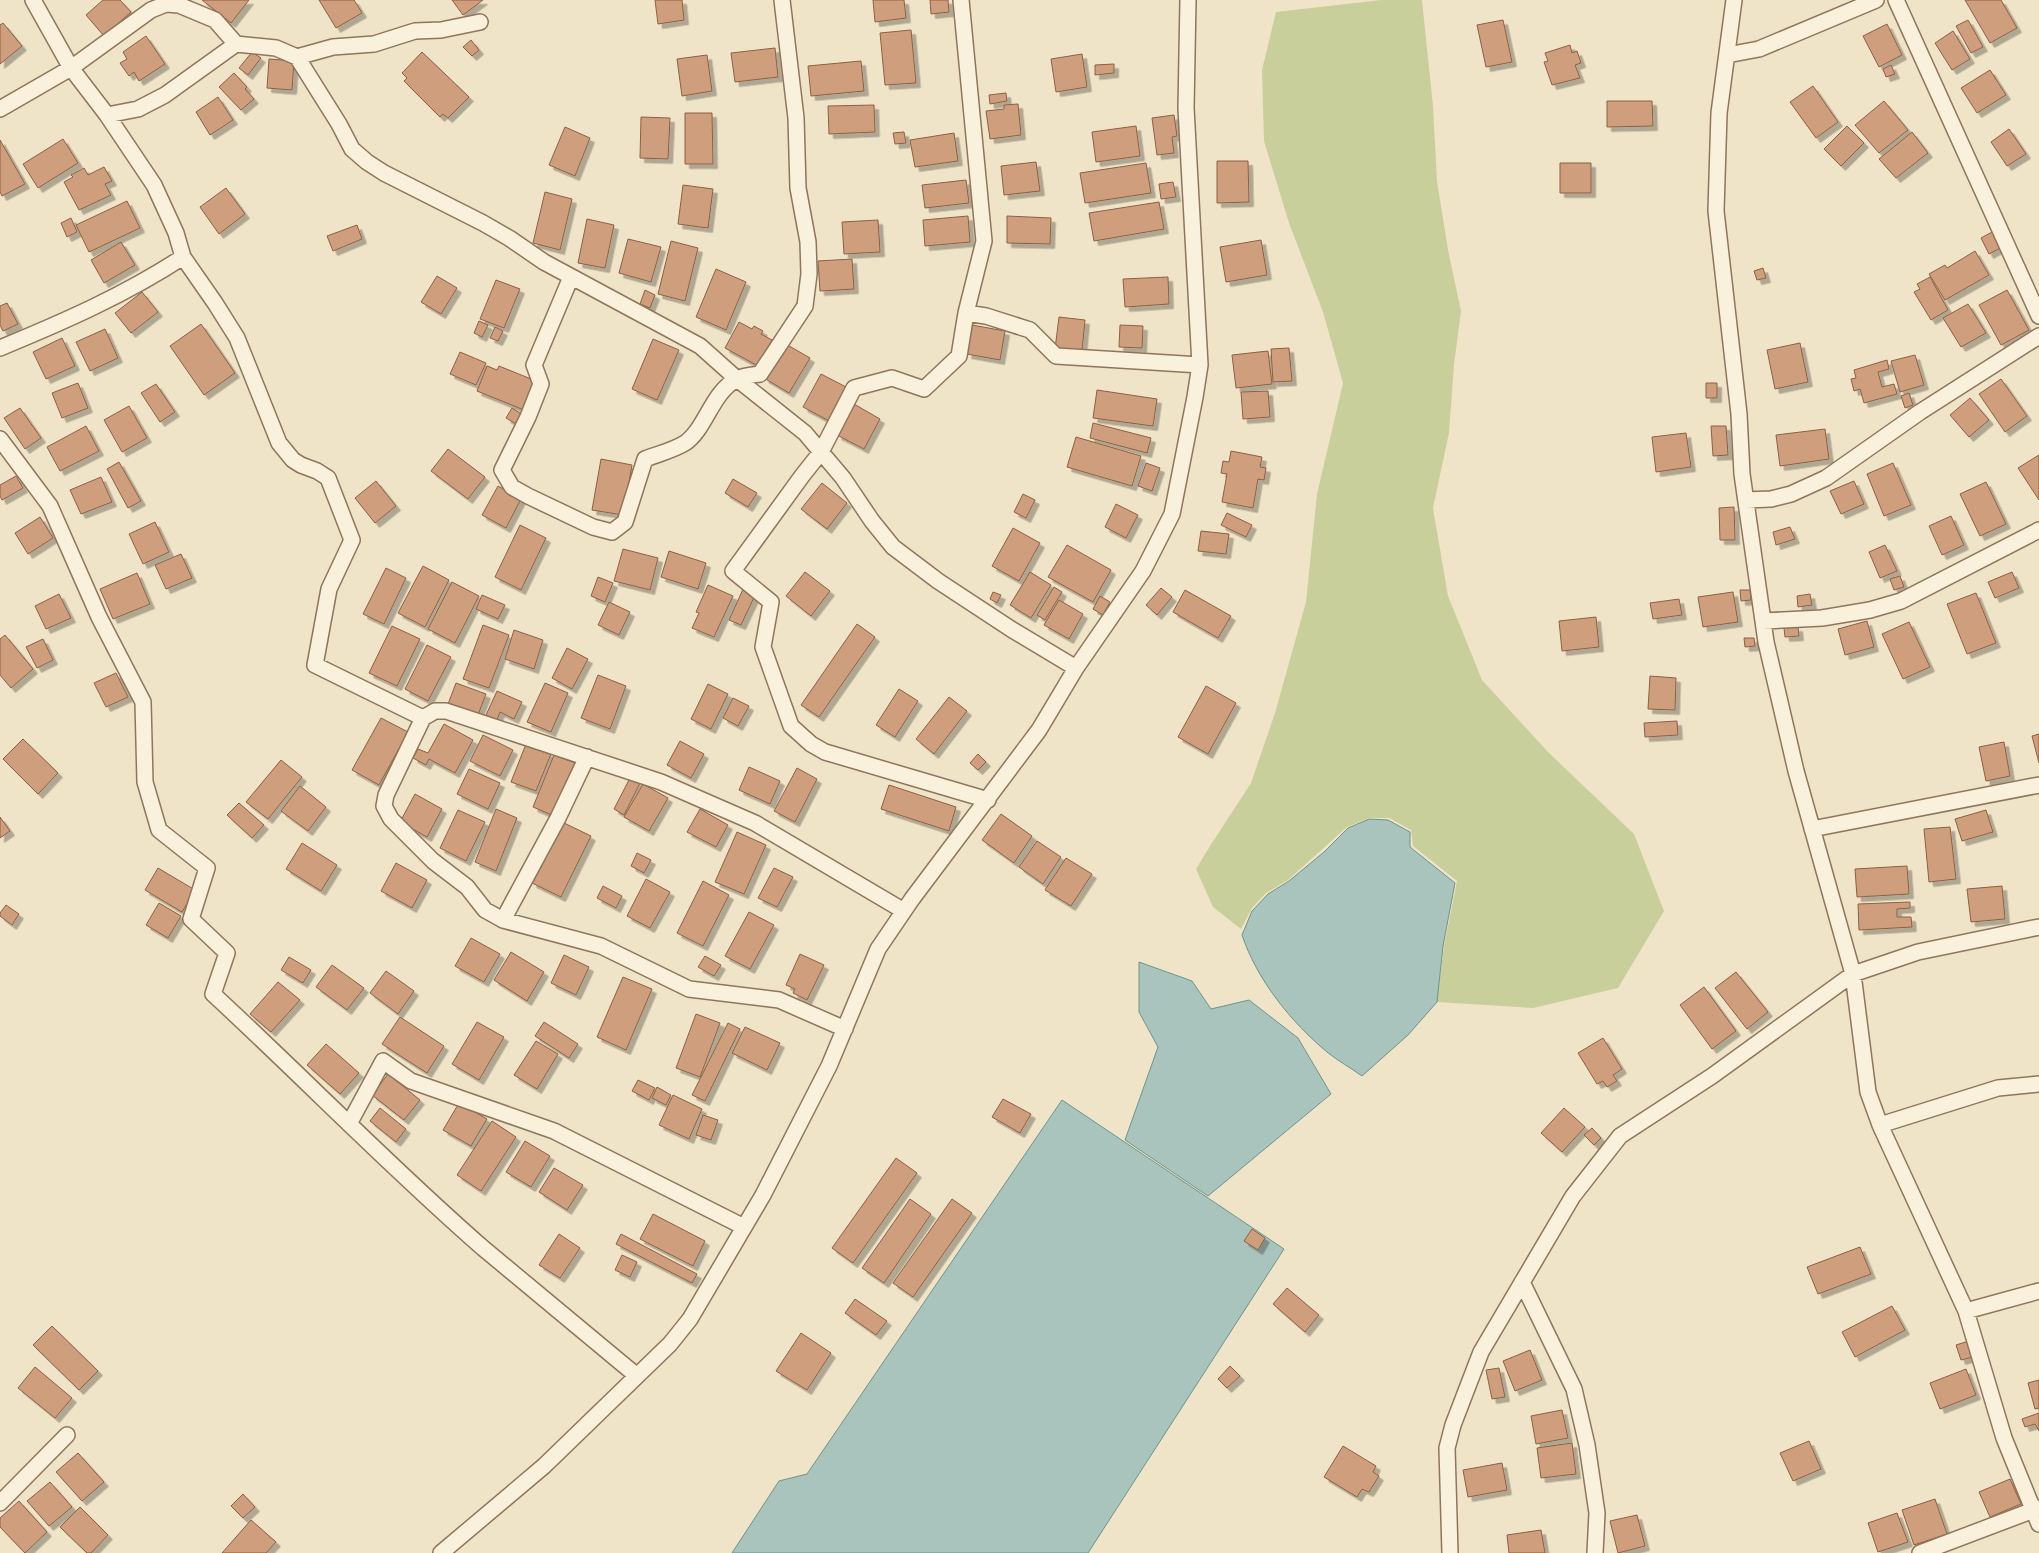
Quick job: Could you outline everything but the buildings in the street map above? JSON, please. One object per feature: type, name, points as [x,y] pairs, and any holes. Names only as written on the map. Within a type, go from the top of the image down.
[{"type":"street","points":[[33,0],[71,68],[154,185],[176,233],[183,257],[237,338],[279,443],[293,460],[301,466],[317,471],[328,478],[352,540],[329,589],[315,665],[423,718]]},
{"type":"street","points":[[571,277],[534,365],[541,384],[528,417],[502,470],[512,487],[594,528],[612,532],[625,522],[645,459],[686,443],[700,427],[718,396],[737,379],[760,374],[805,306],[809,274],[808,242],[798,188],[796,118],[782,0]]},
{"type":"street","points":[[961,0],[984,241],[966,314],[959,356],[924,389],[892,378],[854,388],[821,452],[733,571],[772,602],[763,647],[791,726],[811,744],[825,752],[988,800]]},
{"type":"street","points":[[441,1553],[544,1466],[670,1344],[690,1320],[763,1195],[829,1066],[878,949],[904,911],[1039,730],[1076,668],[1144,571],[1172,514],[1200,365],[1186,108],[1188,0]]},
{"type":"street","points":[[1734,0],[1719,113],[1716,211],[1739,414],[1746,500],[1766,642],[1796,771],[1853,974],[1868,1092],[1880,1125],[1966,1310],[2004,1438],[2037,1514],[1920,1553]]},
{"type":"street","points":[[1727,55],[1759,48],[1876,0]]},
{"type":"street","points":[[1896,0],[2039,316]]},
{"type":"street","points":[[0,109],[71,68],[151,10],[166,4],[179,5],[215,20],[236,44]]},
{"type":"street","points":[[297,57],[333,47],[374,44],[415,31],[441,30],[480,22]]},
{"type":"street","points":[[106,115],[138,109],[165,95],[236,44],[276,48],[297,57],[352,148],[367,162],[384,173],[483,223],[544,262],[700,346],[737,379],[804,433],[843,478],[872,521],[893,547],[938,581],[1011,629],[1076,668]]},
{"type":"street","points":[[0,348],[82,314],[153,277],[183,257]]},
{"type":"street","points":[[966,314],[986,316],[1030,330],[1056,356],[1200,365]]},
{"type":"street","points":[[1746,500],[1771,499],[1792,494],[1826,478],[1920,412],[2039,336]]},
{"type":"street","points":[[0,440],[50,506],[99,617],[143,702],[145,782],[159,830],[207,868],[191,919],[226,953],[214,994],[349,1124],[483,1247],[637,1376]]},
{"type":"street","points":[[1763,621],[1822,618],[1870,610],[1901,600],[2039,530]]},
{"type":"street","points":[[845,1029],[779,1000],[689,989],[601,946],[504,920],[485,910],[467,887],[433,860],[391,819],[384,806],[386,795],[423,718],[435,711],[446,711],[660,782],[755,823],[904,911]]},
{"type":"street","points":[[504,920],[558,818],[587,757]]},
{"type":"street","points":[[1812,829],[2039,785]]},
{"type":"street","points":[[1450,1553],[1447,1448],[1453,1425],[1481,1352],[1573,1196],[1620,1136],[1712,1076],[1853,974],[1918,952],[2039,927]]},
{"type":"street","points":[[349,1124],[383,1061],[411,1081],[554,1131],[744,1228]]},
{"type":"street","points":[[1880,1125],[1998,1088],[2039,1084]]},
{"type":"street","points":[[1522,1282],[1574,1390],[1588,1445],[1597,1513],[1595,1553]]},
{"type":"street","points":[[1966,1310],[2039,1291]]},
{"type":"street","points":[[0,1503],[67,1435]]},
{"type":"green space","points":[[1381,0],[1422,0],[1433,106],[1437,181],[1448,250],[1461,311],[1454,365],[1449,433],[1433,508],[1448,596],[1482,680],[1548,752],[1634,834],[1664,911],[1618,988],[1533,1008],[1437,1002],[1444,946],[1457,881],[1413,846],[1411,830],[1389,818],[1369,818],[1347,827],[1288,880],[1266,893],[1252,908],[1241,929],[1213,907],[1196,869],[1251,783],[1275,713],[1306,602],[1317,494],[1343,383],[1323,312],[1289,223],[1264,141],[1262,70],[1276,12]]},
{"type":"water","points":[[1369,819],[1388,820],[1410,832],[1410,847],[1455,883],[1443,946],[1437,1002],[1408,1035],[1362,1076],[1327,1052],[1288,1014],[1266,984],[1248,952],[1242,935],[1252,911],[1268,894],[1289,881],[1324,852],[1348,828]]},
{"type":"water","points":[[1139,962],[1192,981],[1211,1009],[1249,1000],[1298,1038],[1331,1094],[1208,1196],[1125,1140],[1158,1047],[1139,1012]]},
{"type":"water","points":[[1062,1100],[1284,1249],[1088,1553],[732,1553],[779,1481],[807,1474]]}]
